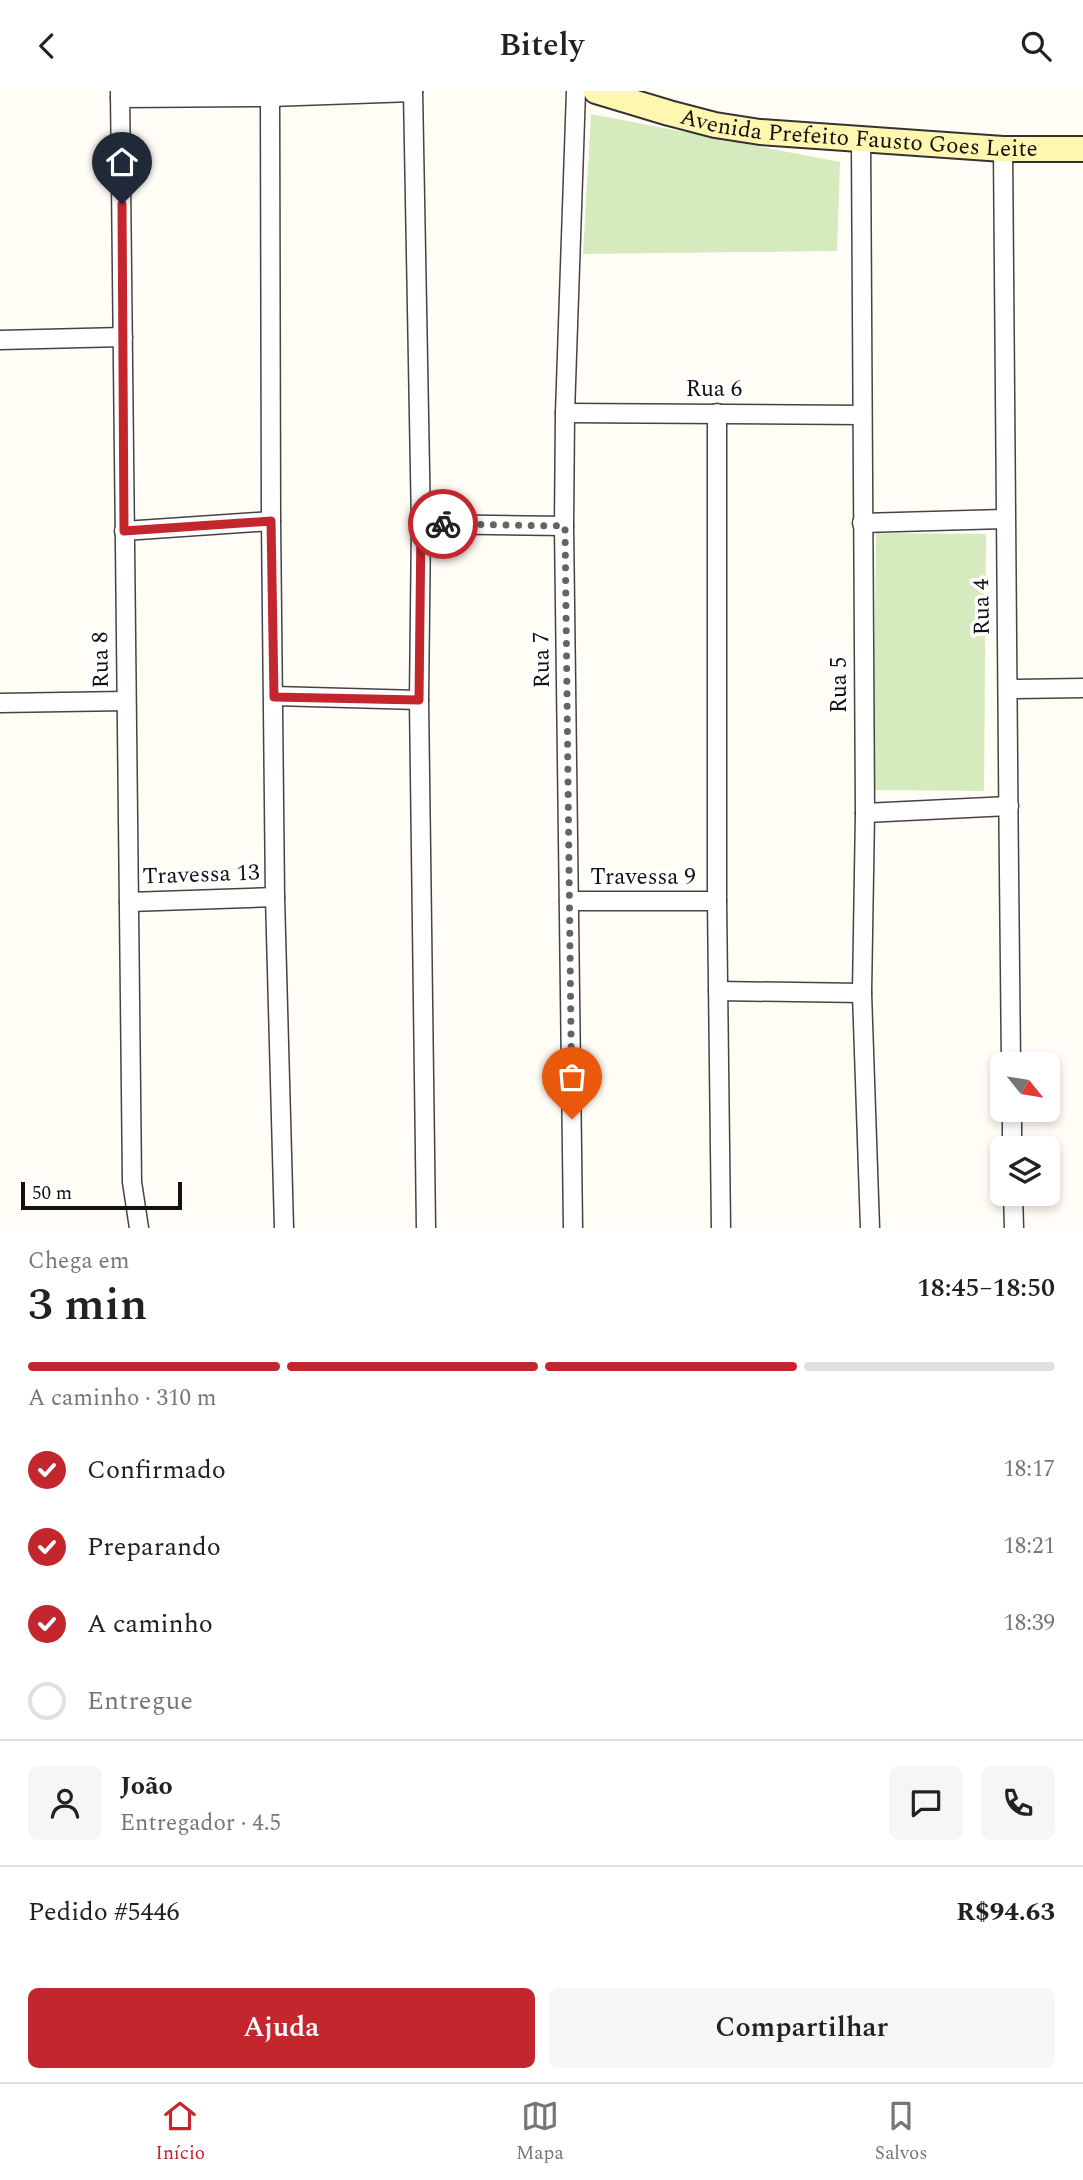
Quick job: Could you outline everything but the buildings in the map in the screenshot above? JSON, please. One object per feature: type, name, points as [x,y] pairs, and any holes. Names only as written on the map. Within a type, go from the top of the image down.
[{"type":"street","name":"Rua 7","points":[[573,1228],[565,413],[576,91]]},
{"type":"street","name":"Avenida Prefeito Fausto Goes Leite","points":[[596,91],[669,113],[740,129],[861,141],[1003,149],[1083,149]]},
{"type":"street","points":[[120,95],[270,97],[413,92],[421,524],[419,700],[426,1228]]},
{"type":"street","name":"Rua 8","points":[[120,95],[132,1182],[139,1228]]},
{"type":"street","points":[[270,97],[275,897],[284,1228]]},
{"type":"street","name":"Rua 5","points":[[861,141],[865,813],[862,993],[870,1228]]},
{"type":"street","name":"Rua 4","points":[[1003,149],[1004,519],[1009,689],[1012,1052]]},
{"type":"street","points":[[0,339],[123,337]]},
{"type":"street","name":"Rua 6","points":[[565,413],[862,415]]},
{"type":"street","points":[[718,413],[717,901],[721,1228]]},
{"type":"street","points":[[862,523],[1004,519]]},
{"type":"street","points":[[124,531],[271,521]]},
{"type":"street","points":[[421,524],[565,526]]},
{"type":"street","points":[[1009,689],[1083,688]]},
{"type":"street","points":[[274,697],[419,700]]},
{"type":"street","points":[[0,703],[126,701]]},
{"type":"street","points":[[865,813],[1009,806]]},
{"type":"street","name":"Travessa 13","points":[[129,902],[275,897]]},
{"type":"street","name":"Travessa 9","points":[[569,901],[717,901]]},
{"type":"street","points":[[718,991],[862,993]]},
{"type":"street","points":[[1013,1206],[1014,1228]]},
{"type":"green space","points":[[591,114],[840,162],[837,251],[583,254]]},
{"type":"green space","points":[[876,533],[986,534],[984,791],[873,790]]},
{"type":"way so far","points":[[443,524],[565,526],[572,1119]]},
{"type":"route","points":[[122,204],[124,531],[271,521],[274,697],[419,700],[421,524],[443,524]]}]
